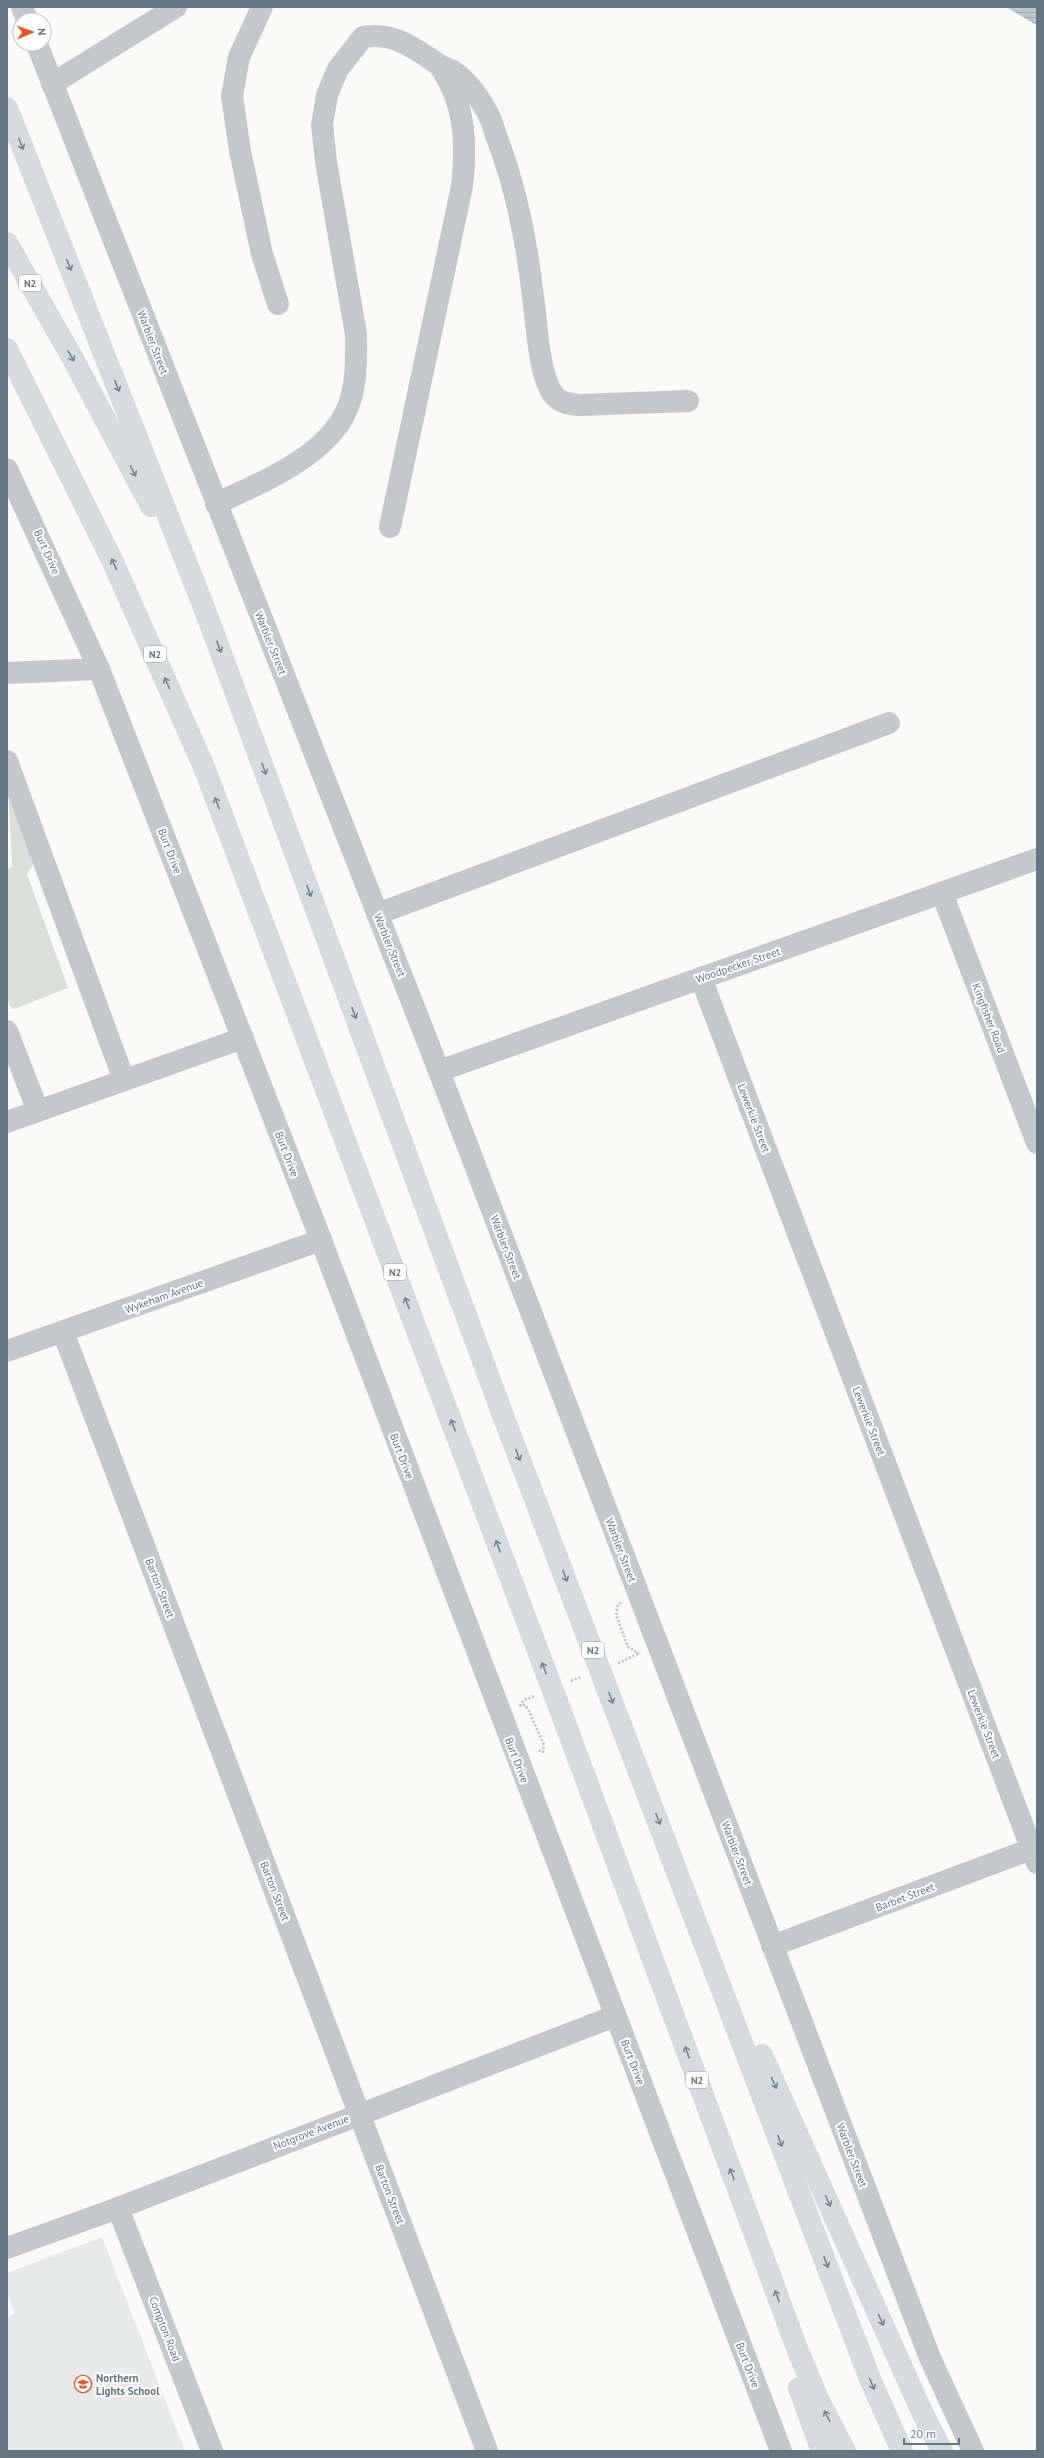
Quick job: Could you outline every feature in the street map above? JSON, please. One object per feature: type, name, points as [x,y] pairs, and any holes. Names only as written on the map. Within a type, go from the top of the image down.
[{"type":"highway","points":[[7,108],[205,610]]},
{"type":"highway","name":"N2","points":[[7,243],[109,426],[205,610],[504,1418],[870,2379],[902,2451]]},
{"type":"highway","name":"N2","points":[[7,349],[70,473],[128,596],[204,767],[555,1697],[798,2351],[819,2401],[845,2451]]},
{"type":"highway","points":[[7,366],[70,473]]},
{"type":"highway","points":[[682,1882],[797,2131],[922,2412],[942,2451]]},
{"type":"highway","points":[[798,2351],[797,2382],[822,2451]]},
{"type":"street","points":[[52,84],[176,7]]},
{"type":"street","points":[[262,7],[239,57],[232,96],[240,151],[262,254],[278,304]]},
{"type":"street","points":[[216,504],[290,468],[313,451],[331,433],[351,399],[356,359],[356,334],[326,162],[322,125],[327,95],[338,69],[363,37],[378,34],[391,37],[415,49],[440,67],[454,72],[477,95],[487,111],[506,164],[519,211],[533,295],[540,351],[553,394],[564,403],[580,405],[688,401]]},
{"type":"street","name":"Warbler Street","points":[[40,52],[439,1071],[930,2358],[973,2451]]},
{"type":"street","points":[[390,527],[462,186],[465,160],[465,138],[460,107],[451,82],[440,67]]},
{"type":"street","name":"Burt Drive","points":[[7,469],[100,669],[321,1240],[781,2451]]},
{"type":"street","points":[[7,673],[100,669]]},
{"type":"street","points":[[377,914],[889,723]]},
{"type":"street","points":[[7,761],[124,1080]]},
{"type":"street","name":"Woodpecker Street","points":[[439,1071],[1037,859]]},
{"type":"street","name":"Kingfisher Road","points":[[942,893],[1037,1143]]},
{"type":"street","name":"Lewerkie Street","points":[[701,978],[1035,1853]]},
{"type":"street","points":[[7,1031],[38,1111]]},
{"type":"street","points":[[7,1122],[243,1038]]},
{"type":"street","name":"Wykeham Avenue","points":[[7,1351],[321,1240]]},
{"type":"street","name":"Barton Street","points":[[63,1332],[487,2451]]},
{"type":"street","name":"Barbet Street","points":[[772,1946],[1035,1853]]},
{"type":"street","name":"Notgrove Avenue","points":[[7,2248],[118,2208],[615,2016]]},
{"type":"street","name":"Compton Road","points":[[118,2208],[212,2451]]},
{"type":"shaded area","points":[[1006,7],[1037,7],[1037,25],[1033,23]]},
{"type":"shaded area","points":[[8,789],[34,863],[27,874],[68,988],[14,1009],[10,1006],[7,997],[7,869],[11,868],[12,865]]},
{"type":"shaded area","name":"Northern Lights School","points":[[102,2237],[185,2451],[7,2451],[7,2317],[15,2314],[7,2291],[7,2273]]},
{"type":"place","name":"Northern Lights School","points":[[83,2384]]}]
